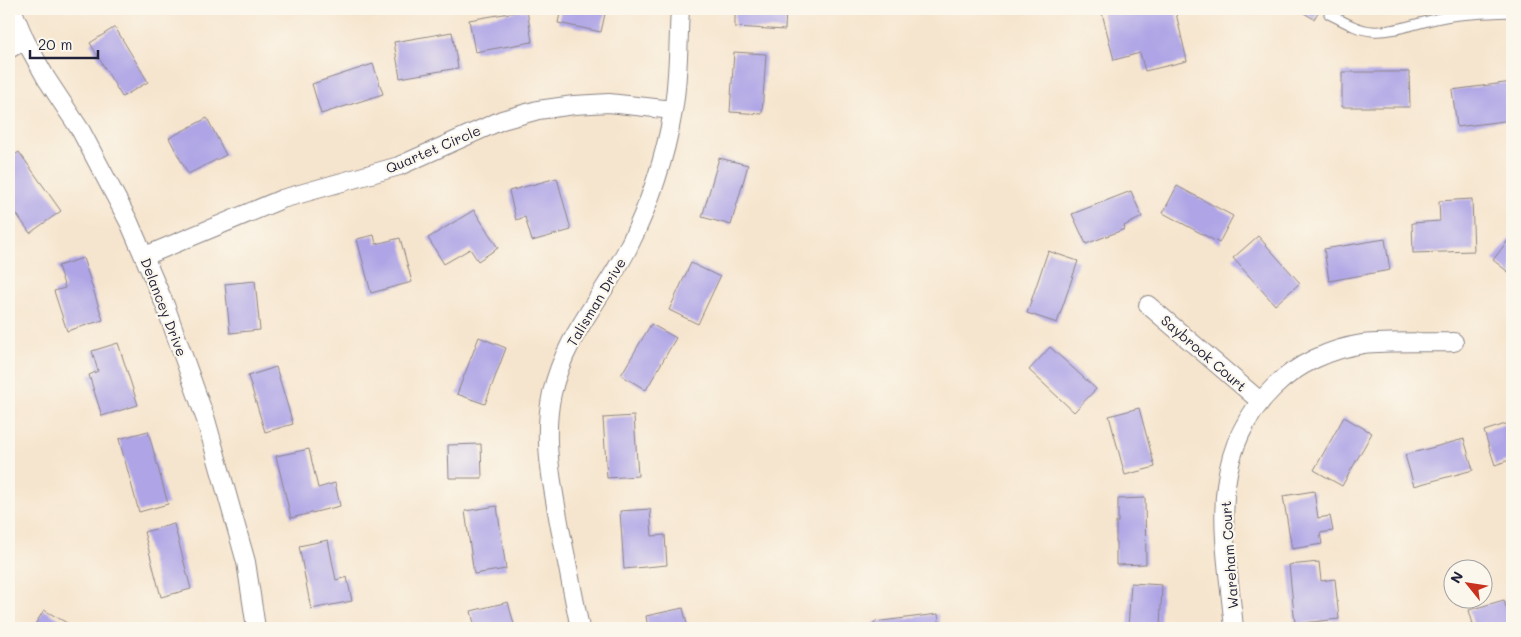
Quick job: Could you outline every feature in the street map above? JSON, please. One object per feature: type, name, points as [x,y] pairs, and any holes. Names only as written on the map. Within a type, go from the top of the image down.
[{"type":"street","name":"Delancey Drive","points":[[12,9],[25,40],[46,78],[81,131],[129,222],[165,306],[206,420],[246,562],[256,628]]},
{"type":"street","name":"Talisman Drive","points":[[580,628],[549,467],[547,431],[552,394],[559,367],[572,338],[615,270],[645,210],[661,166],[676,87],[680,9]]},
{"type":"street","points":[[9,49],[25,40]]},
{"type":"street","name":"Quartet Circle","points":[[145,256],[282,200],[399,166],[502,120],[538,110],[574,104],[609,103],[673,110]]},
{"type":"street","name":"Saybrook Court","points":[[1148,305],[1260,401]]},
{"type":"street","name":"Wareham Court","points":[[1234,628],[1224,498],[1234,446],[1247,418],[1260,401],[1283,378],[1309,361],[1332,352],[1363,344],[1454,342]]},
{"type":"lane","points":[[1330,14],[1360,29],[1373,32],[1448,16],[1512,12]]},
{"type":"building","points":[[561,9],[606,9],[601,32],[558,23]]},
{"type":"building","points":[[735,9],[786,9],[785,30],[735,27]]},
{"type":"building","points":[[1101,9],[1175,9],[1187,61],[1145,71],[1140,53],[1114,60]]},
{"type":"building","points":[[1297,9],[1320,9],[1314,19]]},
{"type":"building","points":[[527,10],[532,42],[475,52],[469,20]]},
{"type":"building","points":[[115,27],[148,82],[122,97],[90,43]]},
{"type":"building","points":[[452,32],[458,68],[400,78],[394,42]]},
{"type":"building","points":[[734,52],[766,54],[762,114],[730,112]]},
{"type":"building","points":[[373,64],[383,94],[321,114],[312,84]]},
{"type":"building","points":[[1342,72],[1409,72],[1410,107],[1342,107]]},
{"type":"building","points":[[1512,82],[1512,120],[1457,127],[1452,90]]},
{"type":"building","points":[[207,118],[226,155],[188,174],[169,138]]},
{"type":"building","points":[[19,152],[61,211],[30,233],[9,203],[9,159]]},
{"type":"building","points":[[719,158],[748,165],[731,225],[702,217]]},
{"type":"building","points":[[557,178],[571,230],[532,241],[525,217],[516,220],[509,191]]},
{"type":"building","points":[[1177,186],[1233,216],[1219,243],[1163,213]]},
{"type":"building","points":[[1131,191],[1142,217],[1124,226],[1125,229],[1086,244],[1072,214]]},
{"type":"building","points":[[1472,199],[1474,251],[1413,253],[1412,223],[1440,221],[1439,201]]},
{"type":"building","points":[[474,210],[498,248],[478,261],[470,249],[444,264],[428,238]]},
{"type":"building","points":[[374,235],[376,244],[400,238],[412,282],[371,293],[357,239]]},
{"type":"building","points":[[1512,235],[1512,275],[1493,260]]},
{"type":"building","points":[[1258,236],[1300,283],[1275,305],[1233,258]]},
{"type":"building","points":[[1385,239],[1390,270],[1329,281],[1324,249]]},
{"type":"building","points":[[1048,251],[1078,261],[1057,323],[1027,313]]},
{"type":"building","points":[[83,258],[103,320],[67,331],[54,291],[65,288],[58,266]]},
{"type":"building","points":[[691,263],[720,277],[698,324],[669,310]]},
{"type":"building","points":[[255,281],[260,330],[230,333],[225,284]]},
{"type":"building","points":[[651,324],[676,338],[646,390],[621,375]]},
{"type":"building","points":[[479,337],[506,348],[485,404],[457,394]]},
{"type":"building","points":[[118,343],[138,405],[102,416],[89,375],[98,371],[92,351]]},
{"type":"building","points":[[1050,347],[1096,389],[1074,412],[1029,370]]},
{"type":"building","points":[[276,367],[293,424],[265,432],[248,376]]},
{"type":"building","points":[[1139,408],[1155,467],[1125,475],[1109,416]]},
{"type":"building","points":[[634,416],[638,476],[607,478],[603,418]]},
{"type":"building","points":[[1344,417],[1372,433],[1342,486],[1314,470]]},
{"type":"building","points":[[1512,422],[1512,459],[1495,465],[1484,431]]},
{"type":"building","points":[[148,431],[168,504],[139,512],[119,439]]},
{"type":"building","points":[[1464,439],[1473,470],[1414,486],[1405,455]]},
{"type":"building","points":[[481,444],[482,478],[449,478],[448,445]]},
{"type":"building","points":[[309,449],[318,488],[335,483],[340,506],[291,518],[276,456]]},
{"type":"building","points":[[1314,491],[1318,518],[1330,516],[1333,531],[1320,533],[1322,544],[1292,549],[1283,496]]},
{"type":"building","points":[[1145,498],[1146,564],[1116,565],[1118,499]]},
{"type":"building","points":[[497,506],[506,569],[474,574],[465,511]]},
{"type":"building","points":[[650,509],[652,536],[665,535],[667,565],[624,569],[620,511]]},
{"type":"building","points":[[174,524],[191,589],[161,597],[144,532]]},
{"type":"building","points":[[328,540],[336,580],[347,577],[352,601],[311,609],[299,546]]},
{"type":"building","points":[[1319,562],[1321,581],[1335,579],[1339,619],[1295,624],[1289,565]]},
{"type":"building","points":[[1131,583],[1162,585],[1160,628],[1128,628]]},
{"type":"building","points":[[1504,600],[1512,628],[1465,627],[1473,624],[1469,610],[1494,610],[1494,603]]},
{"type":"building","points":[[508,602],[515,628],[475,628],[471,611]]},
{"type":"building","points":[[683,608],[688,628],[648,628],[646,616]]},
{"type":"building","points":[[44,610],[76,628],[33,628]]},
{"type":"building","points":[[938,614],[940,628],[875,628],[874,622]]}]
